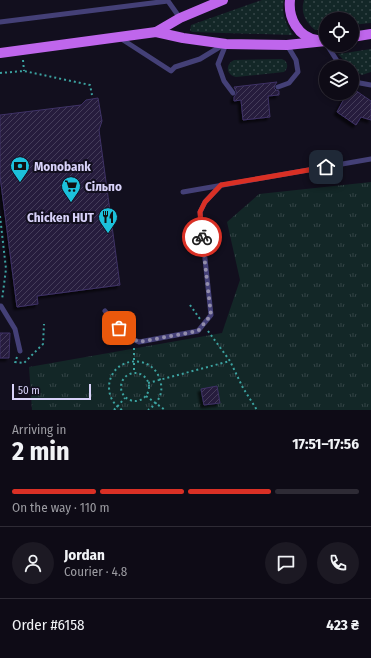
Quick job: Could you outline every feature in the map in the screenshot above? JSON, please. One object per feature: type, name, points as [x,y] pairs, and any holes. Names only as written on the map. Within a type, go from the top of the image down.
[{"type":"main road","points":[[156,32],[180,18],[223,0]]},
{"type":"main road","points":[[290,0],[289,7],[291,18],[296,27],[304,35],[319,41]]},
{"type":"main road","points":[[0,53],[156,32],[183,38],[226,44],[287,45],[319,43]]},
{"type":"main road","points":[[359,36],[371,34]]},
{"type":"lane","points":[[0,22],[168,1],[180,18]]},
{"type":"lane","points":[[118,37],[171,71],[174,67],[200,59],[226,44]]},
{"type":"lane","points":[[226,44],[218,64],[224,81],[233,93]]},
{"type":"lane","points":[[278,87],[289,83],[298,72],[296,60],[287,45]]},
{"type":"lane","points":[[359,82],[371,85]]},
{"type":"lane","points":[[183,192],[371,159]]},
{"type":"lane","points":[[105,311],[126,336],[139,342],[198,331],[211,315],[200,212],[205,202],[221,185]]},
{"type":"lane","points":[[1,306],[15,329],[20,351]]},
{"type":"path","points":[[0,73],[24,71],[90,85],[92,95]]},
{"type":"path","points":[[0,216],[6,269],[1,306]]},
{"type":"path","points":[[190,305],[230,361],[243,388],[257,410]]},
{"type":"path","points":[[20,351],[15,362],[24,364],[43,344],[44,324]]},
{"type":"path","points":[[122,410],[117,407],[112,400],[109,391],[109,382],[117,367],[133,361],[150,365],[156,371],[160,379],[162,387],[160,396],[156,404],[148,410]]},
{"type":"path","points":[[148,383],[230,361]]},
{"type":"path","points":[[130,374],[139,374],[143,376],[149,387],[146,396],[143,399],[134,401],[125,398],[121,389],[123,380],[130,374]]},
{"type":"path","points":[[146,396],[165,410]]},
{"type":"path","points":[[114,410],[125,398]]},
{"type":"green space","points":[[262,0],[284,0],[283,9],[285,18],[293,35],[192,32],[190,30],[191,25]]},
{"type":"green space","points":[[304,0],[371,0],[371,23],[359,24],[359,12],[319,12],[319,30],[315,30],[309,24],[303,13]]},
{"type":"green space","points":[[371,49],[371,72],[362,75],[359,74],[359,60],[344,60],[338,54]]},
{"type":"green space","points":[[282,59],[286,61],[287,65],[287,69],[284,72],[236,77],[230,74],[228,69],[229,64],[234,60]]},
{"type":"green space","points":[[371,182],[371,410],[32,410],[29,367],[222,333],[240,280],[227,222],[259,194]]},
{"type":"building","points":[[277,82],[274,88],[279,91],[279,95],[268,96],[270,117],[243,120],[241,100],[234,101],[234,97],[237,93],[234,87]]},
{"type":"building","points":[[359,93],[371,101],[371,120],[361,117],[356,125],[337,112],[343,100],[359,100]]},
{"type":"building","points":[[98,98],[102,121],[99,130],[120,285],[37,296],[38,304],[17,307],[0,176],[0,115],[81,105],[86,100]]},
{"type":"building","points":[[0,333],[10,333],[9,358],[0,358]]},
{"type":"building","points":[[217,386],[220,403],[204,405],[201,389]]},
{"type":"way so far","points":[[119,328],[126,336],[139,342],[198,331],[211,315],[202,237]]},
{"type":"place","name":"Monobank","points":[[20,183]]},
{"type":"place","name":"Сільпо","points":[[71,203]]},
{"type":"place","name":"Chicken HUT","points":[[108,234]]},
{"type":"route","points":[[202,237],[200,212],[205,202],[221,185],[326,167]]}]
